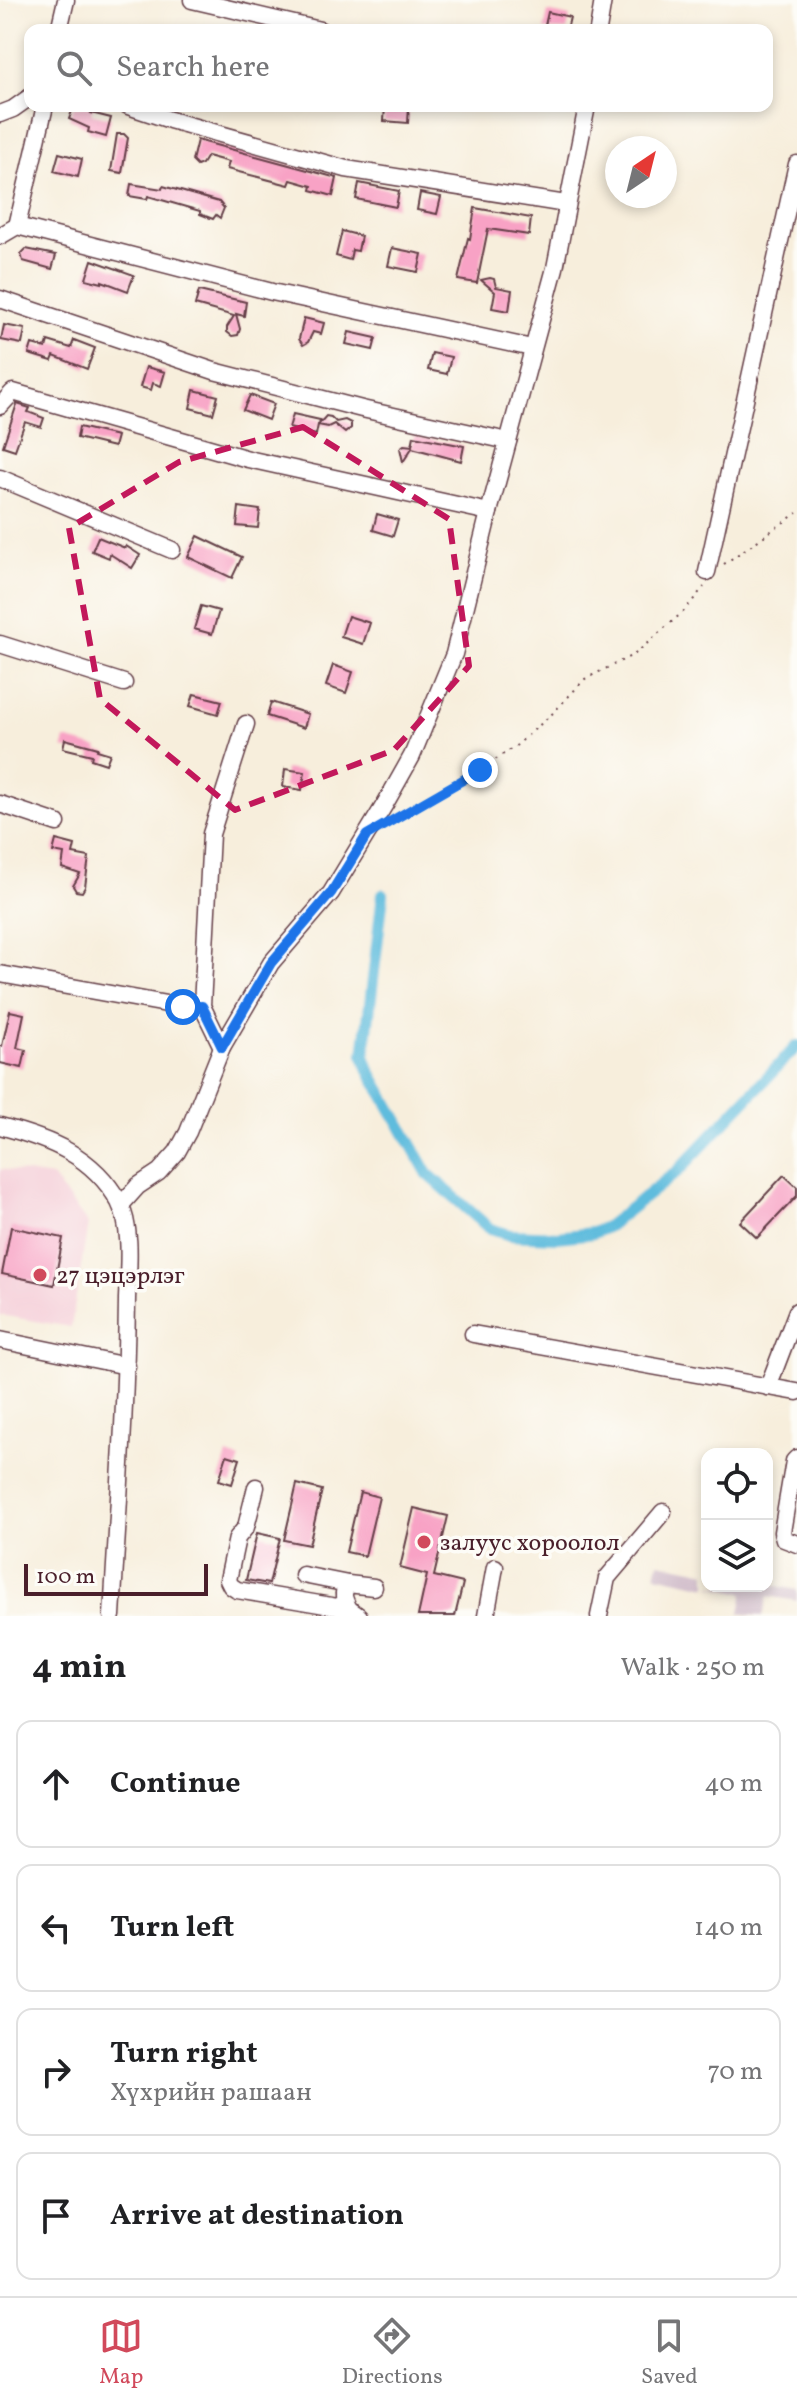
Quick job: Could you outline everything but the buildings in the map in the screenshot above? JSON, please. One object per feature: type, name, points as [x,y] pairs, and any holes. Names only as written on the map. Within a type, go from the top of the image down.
[{"type":"street","points":[[60,24],[66,0]]},
{"type":"street","points":[[192,0],[294,24]]},
{"type":"street","points":[[599,24],[603,0]]},
{"type":"street","points":[[0,114],[24,101]]},
{"type":"street","points":[[17,226],[44,112]]},
{"type":"street","points":[[146,112],[346,169],[566,204]]},
{"type":"street","points":[[121,1205],[177,1152],[222,1047],[271,963],[331,893],[412,756],[454,654],[555,268],[586,112]]},
{"type":"street","points":[[713,572],[797,164]]},
{"type":"street","points":[[0,236],[17,226],[272,292],[532,348]]},
{"type":"street","points":[[0,299],[214,371],[362,409],[508,441]]},
{"type":"street","points":[[0,406],[13,392],[248,459],[489,512]]},
{"type":"street","points":[[0,478],[172,550]]},
{"type":"street","points":[[0,644],[124,683]]},
{"type":"street","points":[[222,1047],[202,1006],[211,834],[246,724]]},
{"type":"street","points":[[0,804],[57,823]]},
{"type":"street","points":[[0,974],[183,1007],[202,1006]]},
{"type":"street","points":[[0,1126],[35,1135],[79,1156],[104,1179],[121,1205],[128,1258],[127,1366],[112,1616]]},
{"type":"street","points":[[768,1387],[797,1311]]},
{"type":"street","points":[[473,1334],[797,1392]]},
{"type":"street","points":[[0,1340],[127,1366]]},
{"type":"street","points":[[797,1458],[782,1532],[784,1539],[797,1544]]},
{"type":"street","points":[[256,1487],[246,1527],[237,1538],[228,1580],[231,1586],[237,1590],[354,1612]]},
{"type":"street","points":[[599,1616],[607,1578],[663,1512]]},
{"type":"street","points":[[486,1616],[495,1567]]},
{"type":"street","points":[[303,1575],[374,1587]]},
{"type":"street","points":[[348,1584],[343,1598],[354,1612]]},
{"type":"path","points":[[392,820],[480,770],[517,745],[585,679],[635,654],[683,612],[713,572],[797,513]]},
{"type":"highlighted area","points":[[303,427],[449,519],[469,666],[394,750],[235,810],[100,699],[69,528],[179,462]]},
{"type":"shaded area","name":"27 цэцэрлэг","points":[[0,1169],[52,1177],[88,1224],[71,1327],[0,1315]]},
{"type":"shaded area","points":[[659,1562],[701,1571],[701,1585],[656,1575]]},
{"type":"shaded area","points":[[773,1585],[797,1590],[797,1601],[768,1596],[763,1616],[750,1615],[740,1613],[744,1593],[739,1592],[773,1592]]},
{"type":"waterway","points":[[383,894],[364,1056],[428,1174],[490,1229],[510,1235],[557,1237],[593,1233],[608,1226],[679,1170],[797,1046]]},
{"type":"place","name":"27 цэцэрлэг","points":[[40,1275]]},
{"type":"place","name":"залуус хороолол","points":[[424,1542]]},
{"type":"route","points":[[183,1007],[202,1006],[222,1047],[271,963],[331,893],[367,835],[480,770]]}]
